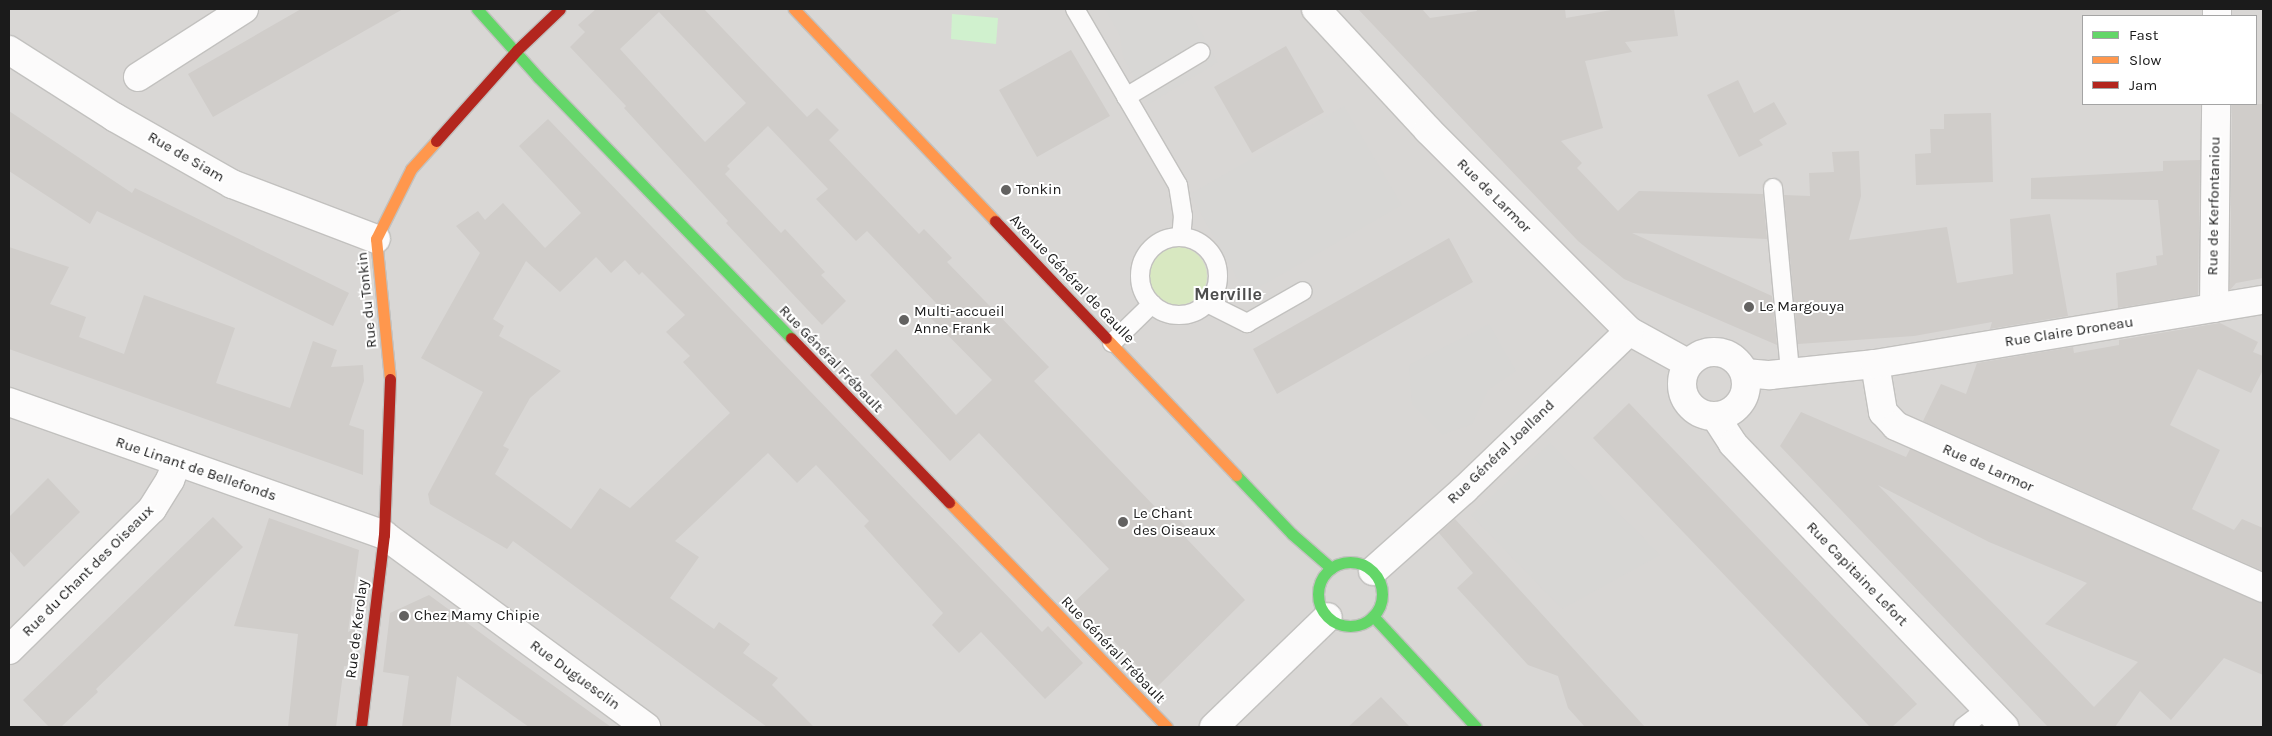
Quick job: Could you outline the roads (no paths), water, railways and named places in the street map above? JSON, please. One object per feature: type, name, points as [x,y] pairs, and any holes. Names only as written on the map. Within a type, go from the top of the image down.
[{"type":"street","points":[[138,77],[244,9]]},
{"type":"street","name":"Rue Général Frébault","points":[[477,9],[517,50],[538,77],[1167,727]]},
{"type":"street","name":"Rue du Tonkin","points":[[384,535],[392,387],[376,239],[411,169],[517,50],[560,9]]},
{"type":"street","name":"Avenue Général de Gaulle","points":[[794,9],[1292,534],[1331,568]]},
{"type":"street","name":"Rue de Larmor","points":[[1316,9],[1428,130],[1629,331],[1688,364]]},
{"type":"street","name":"Rue de Siam","points":[[9,50],[114,116],[232,184],[376,239]]},
{"type":"street","name":"Rue de Kerfontaniou","points":[[2214,308],[2216,105]]},
{"type":"street","name":"Rue Claire Droneau","points":[[1875,364],[2263,300]]},
{"type":"street","name":"Rue Général Joalland","points":[[1373,571],[1464,490],[1629,331]]},
{"type":"street","points":[[1714,352],[1733,358],[1745,373],[1746,383],[1741,402],[1725,414],[1715,416],[1696,410],[1686,398],[1682,384],[1688,364],[1696,358],[1714,352]]},
{"type":"street","points":[[1745,373],[1790,372],[1875,364]]},
{"type":"street","name":"Rue de Larmor","points":[[1875,364],[1883,412],[1896,426],[2263,588]]},
{"type":"street","name":"Rue Linant de Bellefonds","points":[[9,402],[176,463],[384,535]]},
{"type":"street","name":"Rue Capitaine Lefort","points":[[1715,416],[1733,444],[1995,718]]},
{"type":"street","name":"Rue du Chant des Oiseaux","points":[[9,650],[152,509],[170,480],[176,463]]},
{"type":"street","name":"Rue de Kerolay","points":[[361,727],[384,535]]},
{"type":"street","name":"Rue Duguesclin","points":[[384,535],[646,727]]},
{"type":"street","points":[[1348,562],[1365,566],[1373,571],[1382,589],[1379,608],[1373,616],[1356,626],[1336,623],[1328,617],[1322,610],[1318,592],[1324,574],[1331,568],[1348,562]]},
{"type":"street","points":[[1373,616],[1476,727]]},
{"type":"street","points":[[1214,727],[1328,617]]},
{"type":"lane","points":[[1075,9],[1178,185],[1183,216],[1181,237]]},
{"type":"lane","points":[[1126,98],[1201,52]]},
{"type":"lane","points":[[1773,188],[1790,372]]},
{"type":"lane","points":[[1181,237],[1194,240],[1214,258],[1218,281],[1207,303],[1198,310],[1174,315],[1152,304],[1144,293],[1141,267],[1156,245],[1181,237]]},
{"type":"lane","points":[[1207,303],[1247,323],[1303,290]]},
{"type":"lane","points":[[1112,343],[1152,304]]},
{"type":"lane","points":[[1962,727],[1995,718]]},
{"type":"place","name":"Tonkin","points":[[1006,190]]},
{"type":"place","name":"Le Margouya","points":[[1749,307]]},
{"type":"place","name":"Multi-accueil Anne Frank","points":[[904,320]]},
{"type":"place","name":"Le Chant des Oiseaux","points":[[1123,522]]},
{"type":"place","name":"Chez Mamy Chipie","points":[[404,616]]},
{"type":"district","name":"Merville","points":[[1228,294]]}]
